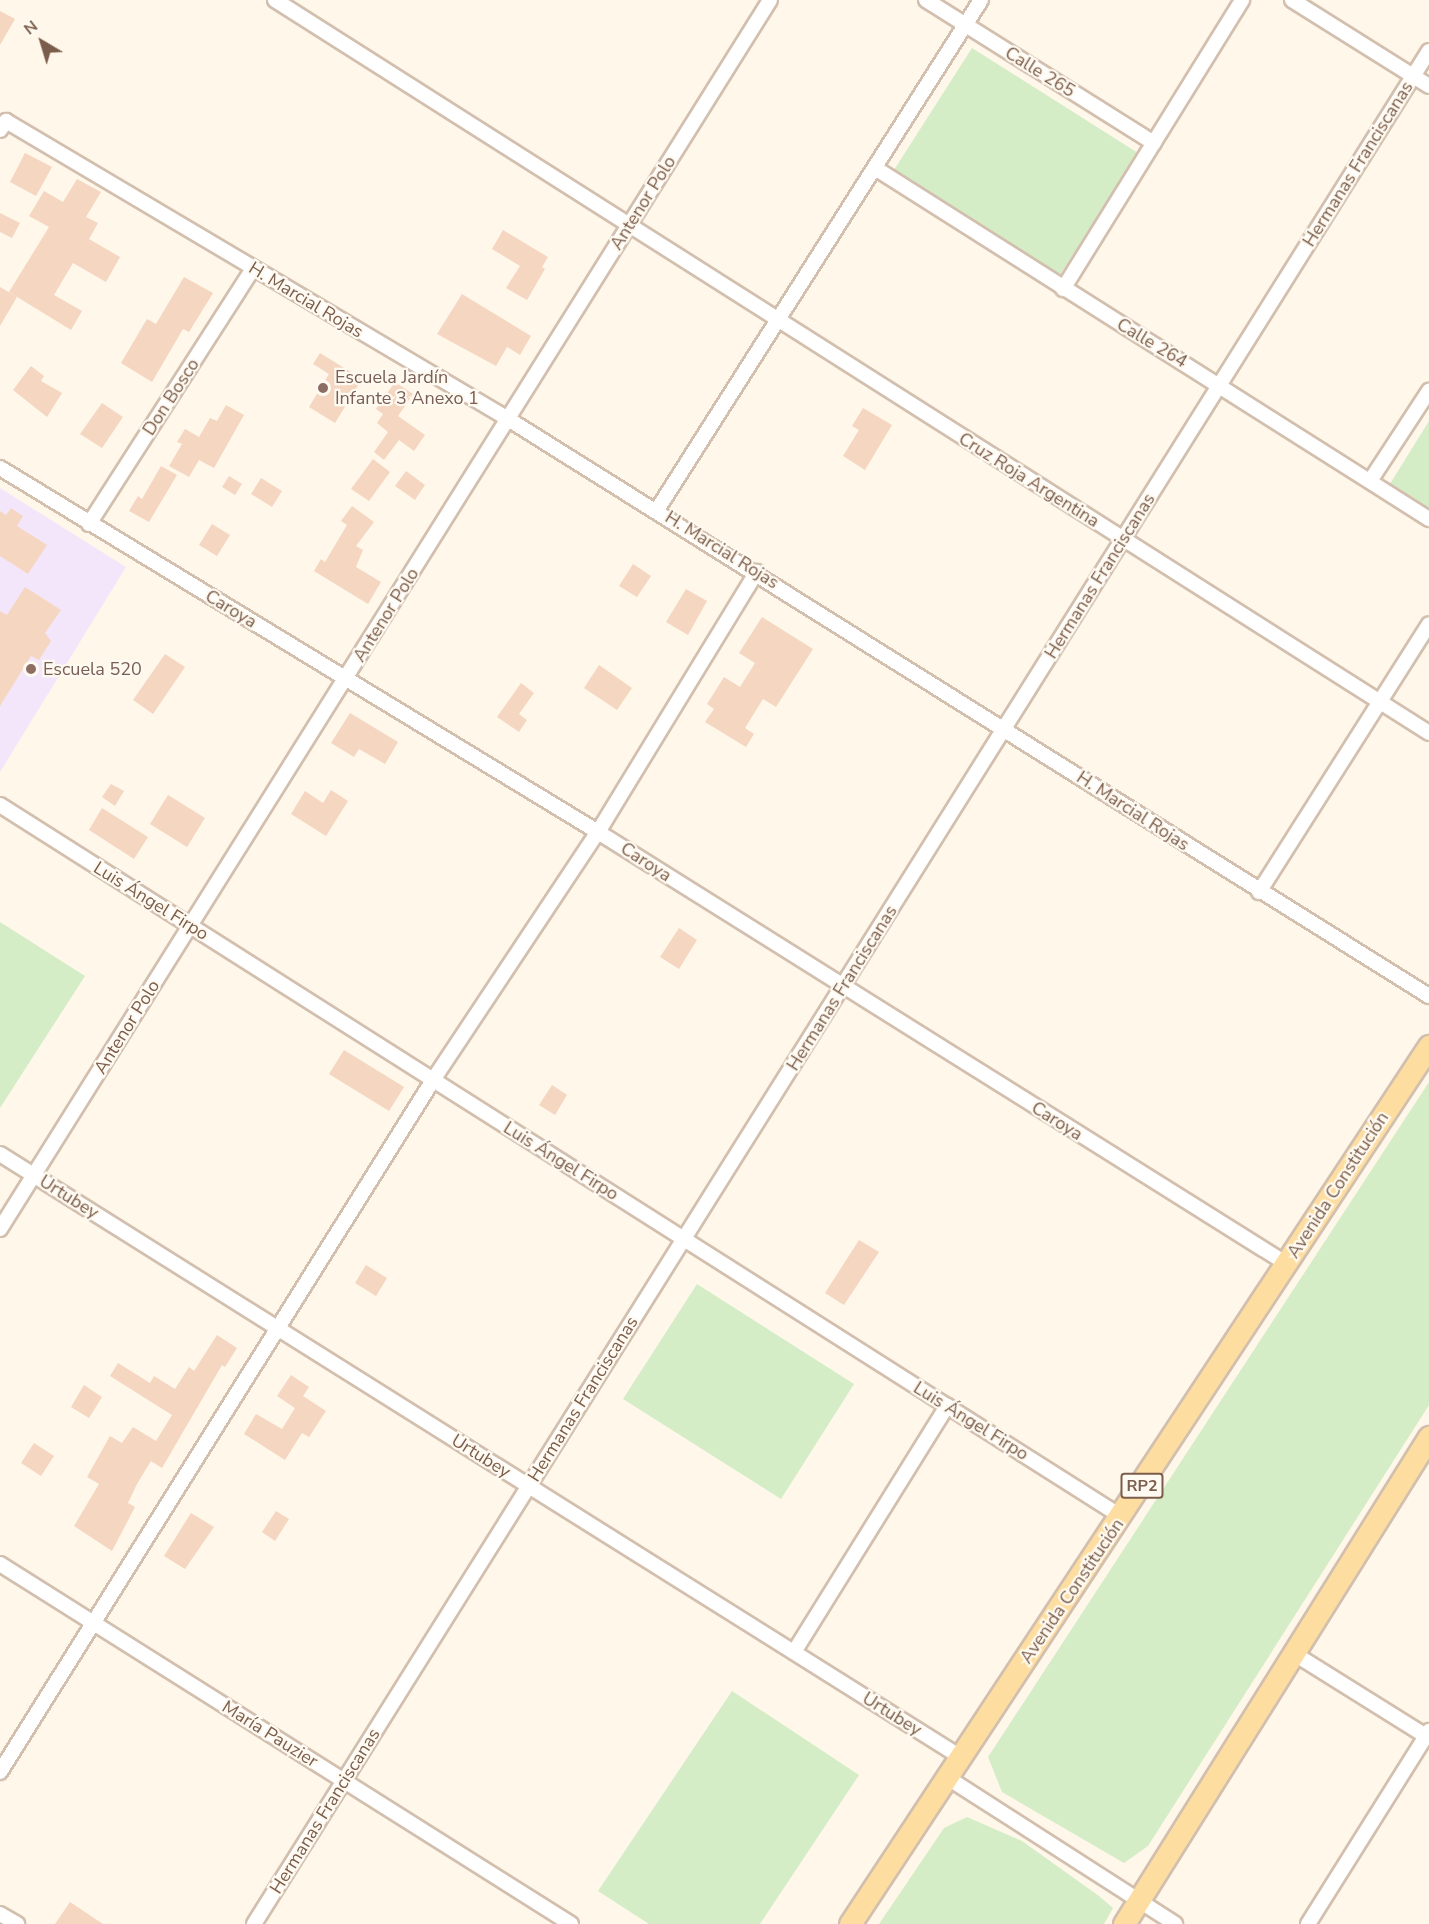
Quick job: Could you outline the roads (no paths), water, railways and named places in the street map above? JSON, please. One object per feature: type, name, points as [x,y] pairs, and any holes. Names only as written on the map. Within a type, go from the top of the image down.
[{"type":"main road","name":"Avenida Constitución","points":[[850,1924],[1122,1517],[1429,1046]]},
{"type":"main road","points":[[1124,1924],[1429,1437]]},
{"type":"street","name":"Cruz Roja Argentina","points":[[275,0],[629,227],[1429,733]]},
{"type":"street","name":"Antenor Polo","points":[[0,1229],[347,679],[770,0]]},
{"type":"street","name":"Calle 265","points":[[926,0],[1154,143]]},
{"type":"street","points":[[657,510],[981,0]]},
{"type":"street","points":[[1063,289],[1242,0]]},
{"type":"street","points":[[1292,0],[1429,86]]},
{"type":"street","name":"Hermanas Franciscanas","points":[[254,1924],[1429,51]]},
{"type":"street","name":"H. Marcial Rojas","points":[[3,126],[508,419],[757,572],[1259,892],[1429,996]]},
{"type":"street","name":"Calle 264","points":[[875,168],[1063,289],[1221,384],[1429,519]]},
{"type":"street","name":"Don Bosco","points":[[89,524],[253,269]]},
{"type":"street","points":[[1370,481],[1429,391]]},
{"type":"street","name":"Caroya","points":[[0,468],[598,832],[1287,1264]]},
{"type":"street","points":[[0,1773],[433,1080],[598,832],[757,572]]},
{"type":"street","points":[[1259,892],[1429,624]]},
{"type":"street","name":"Luis Ángel Firpo","points":[[0,805],[1122,1517]]},
{"type":"street","name":"Urtubey","points":[[0,1154],[962,1758]]},
{"type":"street","points":[[794,1652],[947,1406]]},
{"type":"street","name":"María Pauzier","points":[[0,1564],[571,1924]]},
{"type":"street","points":[[1293,1653],[1428,1735],[1308,1924]]},
{"type":"street","points":[[948,1778],[1175,1924]]},
{"type":"street","points":[[0,1914],[17,1924]]},
{"type":"place","name":"Escuela Jardín Infante 3 Anexo 1","points":[[323,388]]},
{"type":"place","name":"Escuela 520","points":[[31,669]]}]
